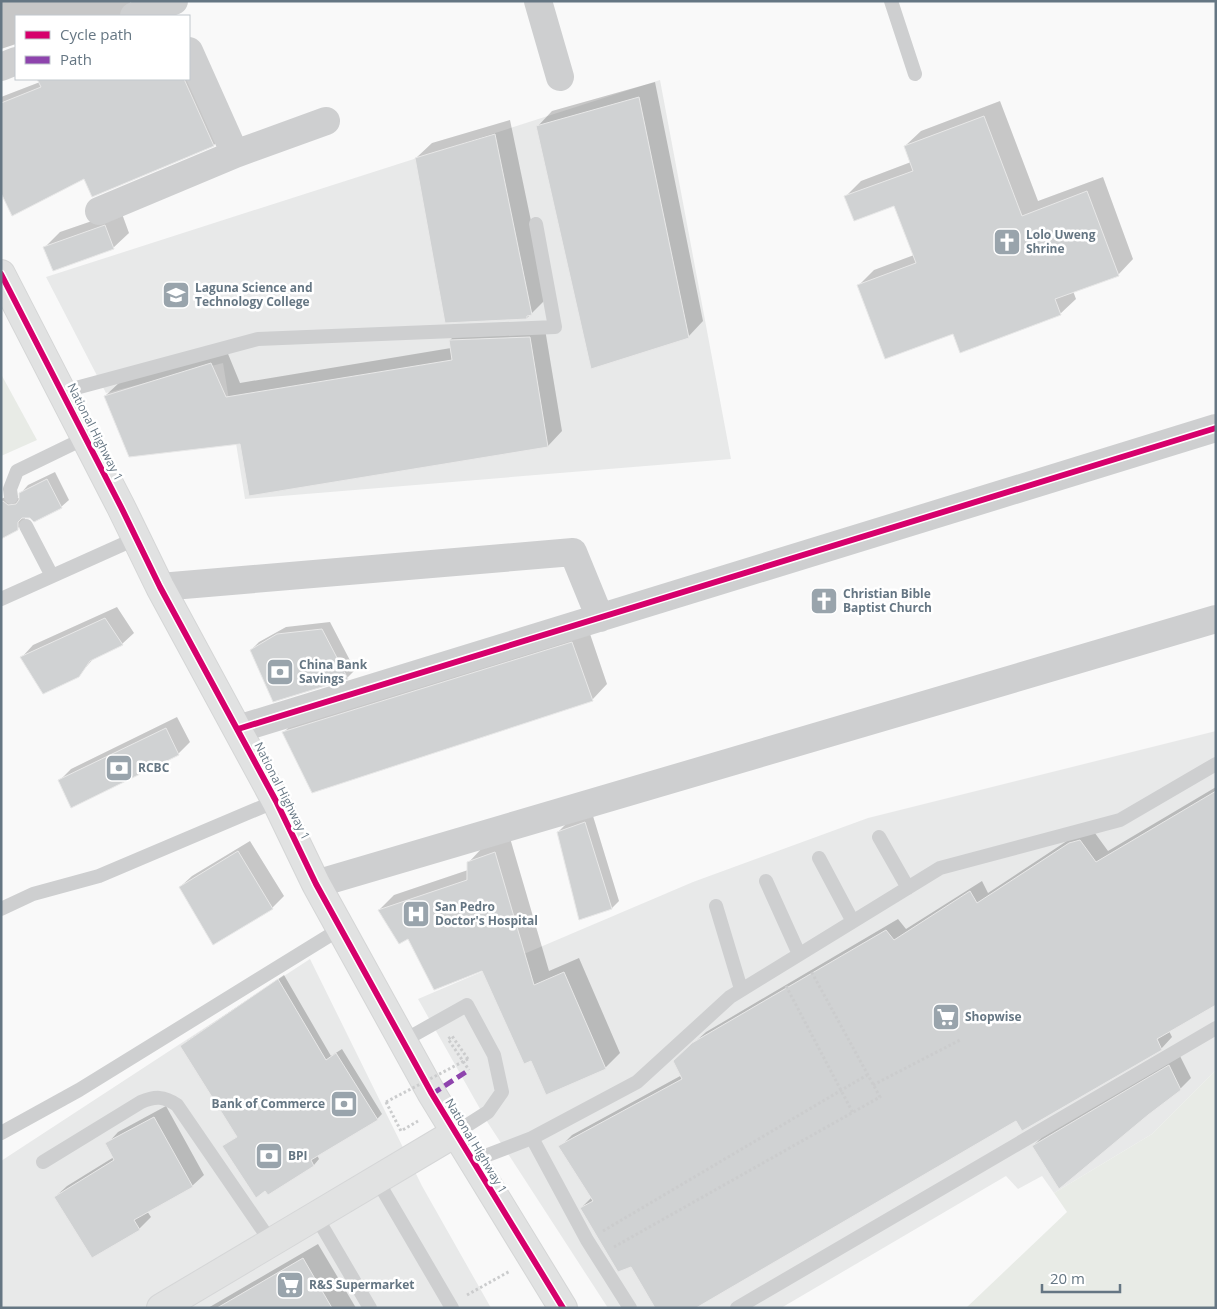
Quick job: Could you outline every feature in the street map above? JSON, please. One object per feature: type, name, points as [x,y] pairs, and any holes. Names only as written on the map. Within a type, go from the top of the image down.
[{"type":"main road","name":"National Highway 1","points":[[1,274],[137,538],[160,587],[276,801],[316,884],[440,1108],[563,1308]]},
{"type":"main road","points":[[161,1308],[455,1133]]},
{"type":"street","points":[[538,1],[560,77]]},
{"type":"street","points":[[138,15],[172,7]]},
{"type":"street","points":[[190,52],[235,154]]},
{"type":"street","points":[[1,67],[15,62]]},
{"type":"street","points":[[99,211],[235,154],[326,121]]},
{"type":"street","points":[[238,729],[1216,428]]},
{"type":"street","points":[[160,587],[572,552],[600,618]]},
{"type":"street","points":[[316,884],[1216,619]]},
{"type":"lane","points":[[891,1],[916,74]]},
{"type":"lane","points":[[61,392],[258,339],[555,327],[536,224]]},
{"type":"lane","points":[[12,497],[10,488],[17,471],[85,438]]},
{"type":"lane","points":[[26,526],[52,576]]},
{"type":"lane","points":[[1,599],[137,538]]},
{"type":"lane","points":[[472,1161],[532,1138],[637,1082],[730,997],[844,927],[852,920],[940,868],[1120,820],[1216,764]]},
{"type":"lane","points":[[1,909],[33,894],[99,876],[276,801]]},
{"type":"lane","points":[[879,837],[908,888]]},
{"type":"lane","points":[[819,858],[852,920]]},
{"type":"lane","points":[[766,881],[799,954]]},
{"type":"lane","points":[[716,906],[741,990]]},
{"type":"lane","points":[[1,1133],[79,1090],[340,928]]},
{"type":"lane","points":[[403,1041],[467,1005],[494,1055],[502,1092],[488,1112],[455,1133]]},
{"type":"lane","points":[[737,1308],[1216,1028]]},
{"type":"lane","points":[[43,1162],[141,1102],[152,1097],[170,1100],[177,1105],[271,1242]]},
{"type":"lane","points":[[532,1138],[596,1257],[630,1308]]},
{"type":"lane","points":[[377,1180],[452,1306]]},
{"type":"lane","points":[[316,1216],[370,1308]]},
{"type":"path","points":[[596,1257],[880,1097],[812,973],[799,954]]},
{"type":"path","points":[[774,969],[787,988],[853,1113]]},
{"type":"path","points":[[440,1108],[401,1131],[386,1102],[468,1058],[452,1036],[448,1039],[469,1070]]},
{"type":"path","points":[[873,1084],[960,1040]]},
{"type":"path","points":[[587,1240],[867,1075]]},
{"type":"path","points":[[452,1306],[532,1258]]},
{"type":"shaded area","points":[[660,80],[731,459],[245,499],[223,363],[106,393],[46,277]]},
{"type":"shaded area","points":[[1,374],[37,440],[1,456]]},
{"type":"shaded area","name":"Shopwise","points":[[1216,731],[1216,1070],[1152,1134],[1054,1193],[1042,1176],[1018,1189],[1006,1176],[781,1308],[608,1308],[488,1123],[418,999],[693,882],[868,818]]},
{"type":"shaded area","points":[[310,959],[422,1186],[491,1308],[1,1308],[1,1161]]},
{"type":"shaded area","points":[[1216,1070],[1216,1308],[966,1308],[1067,1212],[1054,1193],[1152,1134]]},
{"type":"building","points":[[38,80],[184,80],[214,146],[92,197],[84,179],[12,216],[1,193],[1,103],[41,87]]},
{"type":"building","points":[[639,97],[689,338],[591,369],[536,126]]},
{"type":"building","name":"Lolo Uweng Shrine","points":[[984,116],[1022,216],[1087,191],[1119,276],[1055,299],[1061,315],[960,353],[953,334],[885,359],[857,285],[916,263],[894,206],[854,221],[844,196],[913,171],[904,146]]},
{"type":"building","points":[[495,134],[532,315],[527,316],[527,319],[445,323],[415,158]]},
{"type":"building","points":[[105,225],[114,249],[53,271],[43,247]]},
{"type":"building","points":[[530,337],[548,447],[249,496],[240,444],[129,457],[104,396],[211,363],[226,397],[452,360],[449,340]]},
{"type":"building","points":[[47,479],[62,508],[34,522],[30,518],[22,518],[18,522],[18,530],[1,539],[1,502],[3,501],[8,505],[16,504],[19,500],[19,493]]},
{"type":"building","points":[[105,618],[123,645],[90,661],[79,677],[43,694],[20,657]]},
{"type":"building","points":[[322,629],[348,679],[273,702],[250,650],[277,634]]},
{"type":"building","points":[[572,642],[593,701],[312,793],[282,732]]},
{"type":"building","name":"RCBC","points":[[166,728],[179,755],[71,808],[58,780]]},
{"type":"building","points":[[1216,791],[1216,1005],[1157,1039],[1162,1050],[1022,1131],[1016,1121],[696,1308],[655,1308],[631,1267],[618,1272],[580,1208],[593,1201],[558,1146],[682,1079],[673,1061],[692,1043],[886,930],[894,940],[970,891],[977,903],[1069,843],[1080,840],[1096,862]]},
{"type":"building","points":[[585,822],[612,909],[579,920],[557,832]]},
{"type":"building","points":[[238,851],[273,909],[213,945],[179,887]]},
{"type":"building","points":[[495,852],[534,985],[564,972],[606,1069],[546,1095],[531,1061],[524,1064],[482,971],[434,990],[408,939],[399,944],[378,910],[467,880],[467,862]]},
{"type":"building","points":[[278,979],[326,1060],[336,1053],[378,1120],[311,1160],[314,1166],[268,1195],[265,1191],[256,1198],[222,1146],[237,1137],[180,1046]]},
{"type":"building","points":[[1169,1065],[1181,1090],[1059,1189],[1032,1146]]},
{"type":"building","points":[[154,1117],[193,1187],[134,1220],[140,1230],[92,1258],[54,1197],[114,1160],[105,1143]]},
{"type":"building","name":"R&S Supermarket","points":[[303,1258],[332,1308],[217,1308]]},
{"type":"marked path","points":[[432,1094],[469,1070]]},
{"type":"cycle path","points":[[1,274],[160,587],[276,801],[316,884],[432,1094],[563,1308]]},
{"type":"cycle path","points":[[238,729],[1216,428]]},
{"type":"place","name":"Lolo Uweng Shrine","points":[[1007,242]]},
{"type":"place","name":"Laguna Science and Technology College","points":[[176,295]]},
{"type":"place","name":"Christian Bible Baptist Church","points":[[824,601]]},
{"type":"place","name":"China Bank Savings","points":[[280,672]]},
{"type":"place","name":"RCBC","points":[[119,768]]},
{"type":"place","name":"San Pedro Doctor's Hospital","points":[[416,914]]},
{"type":"place","name":"Shopwise","points":[[946,1017]]},
{"type":"place","name":"Bank of Commerce","points":[[344,1104]]},
{"type":"place","name":"BPI","points":[[269,1156]]},
{"type":"place","name":"R&S Supermarket","points":[[290,1285]]}]
